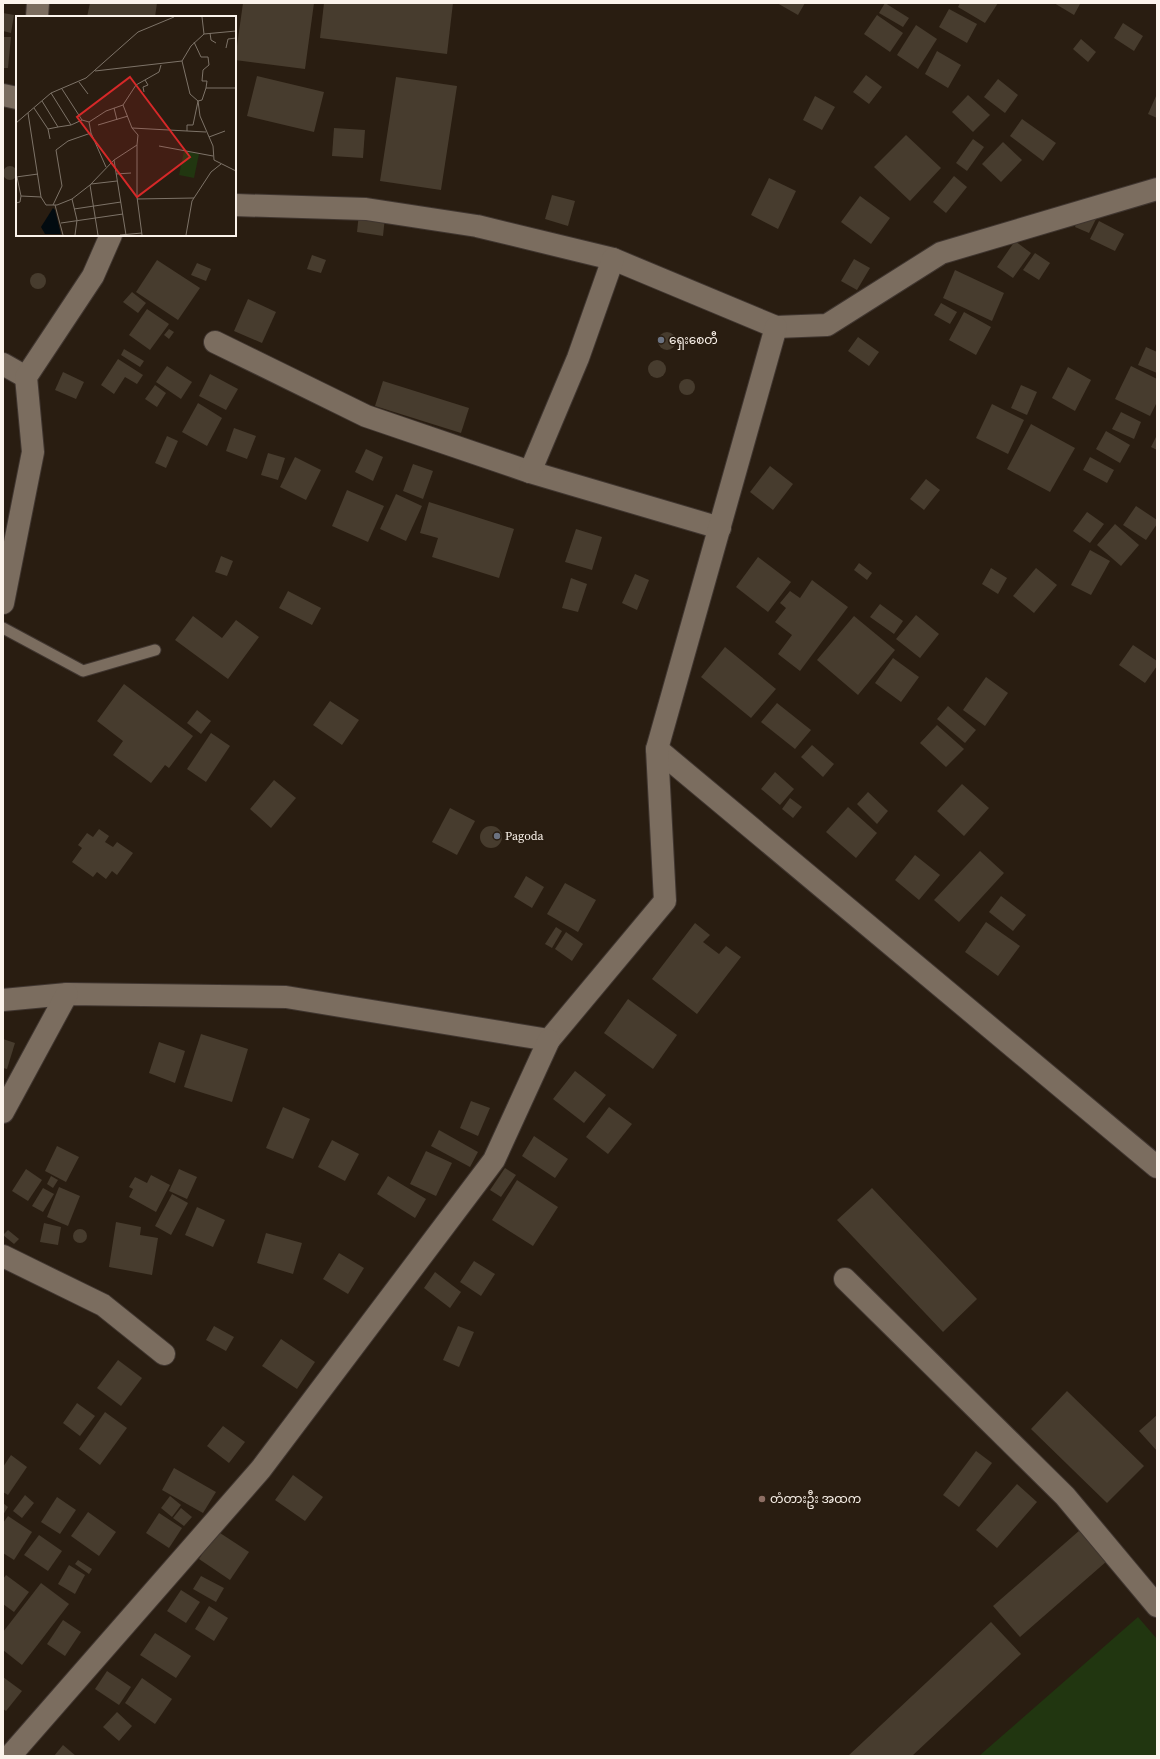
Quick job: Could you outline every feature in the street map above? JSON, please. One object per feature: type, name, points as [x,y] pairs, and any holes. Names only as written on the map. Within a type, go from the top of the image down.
[{"type":"street","points":[[37,16],[38,3]]},
{"type":"street","points":[[3,95],[16,98]]},
{"type":"street","points":[[236,204],[366,209],[477,226],[613,259],[776,327],[827,325],[941,253],[1157,189]]},
{"type":"street","points":[[3,603],[33,452],[26,376],[92,276],[111,236]]},
{"type":"street","points":[[530,472],[578,358],[613,259]]},
{"type":"street","points":[[10,1756],[261,1469],[494,1160],[549,1040],[665,901],[657,749],[776,327]]},
{"type":"street","points":[[215,342],[366,416],[530,472],[720,528]]},
{"type":"street","points":[[3,364],[26,376]]},
{"type":"street","points":[[657,749],[1157,1167]]},
{"type":"street","points":[[3,1000],[67,994],[286,997],[549,1040]]},
{"type":"street","points":[[3,1112],[67,994]]},
{"type":"street","points":[[3,1256],[103,1305],[164,1354]]},
{"type":"street","points":[[845,1279],[1065,1496],[1157,1606]]},
{"type":"lane","points":[[3,628],[83,671],[155,650]]},
{"type":"green space","points":[[1138,1617],[1157,1639],[1157,1756],[979,1756]]},
{"type":"building","points":[[90,3],[157,3],[155,16],[87,16]]},
{"type":"building","points":[[243,3],[314,3],[305,69],[236,60]]},
{"type":"building","points":[[324,3],[453,3],[447,54],[320,38]]},
{"type":"building","points":[[777,3],[805,3],[798,15]]},
{"type":"building","points":[[885,3],[909,18],[903,27],[879,13]]},
{"type":"building","points":[[960,3],[998,3],[985,23],[958,7]]},
{"type":"building","points":[[1054,3],[1079,3],[1080,4],[1074,15]]},
{"type":"building","points":[[949,9],[977,24],[967,43],[939,27]]},
{"type":"building","points":[[3,13],[14,15],[11,33],[3,31]]},
{"type":"building","points":[[877,15],[903,33],[890,52],[864,34]]},
{"type":"building","points":[[1123,23],[1143,36],[1134,51],[1114,38]]},
{"type":"building","points":[[916,25],[937,39],[918,69],[897,55]]},
{"type":"building","points":[[3,37],[11,37],[8,68],[3,68]]},
{"type":"building","points":[[1081,39],[1096,52],[1088,62],[1073,49]]},
{"type":"building","points":[[937,51],[961,65],[948,88],[925,74]]},
{"type":"building","points":[[866,75],[882,87],[869,104],[853,92]]},
{"type":"building","points":[[257,76],[324,92],[314,132],[247,116]]},
{"type":"building","points":[[396,77],[457,86],[441,190],[380,181]]},
{"type":"building","points":[[998,79],[1018,95],[1005,113],[984,97]]},
{"type":"building","points":[[1157,94],[1157,118],[1148,114]]},
{"type":"building","points":[[968,95],[990,115],[973,132],[952,112]]},
{"type":"building","points":[[815,96],[835,107],[822,130],[803,120]]},
{"type":"building","points":[[1022,119],[1056,143],[1043,161],[1010,136]]},
{"type":"building","points":[[334,128],[365,130],[363,158],[332,156]]},
{"type":"building","points":[[906,135],[941,168],[910,201],[874,167]]},
{"type":"building","points":[[973,139],[984,147],[967,171],[956,163]]},
{"type":"building","points":[[1003,142],[1022,160],[1001,182],[982,164]]},
{"type":"building","points":[[10,166],[15,168],[15,178],[10,180],[5,178],[3,173],[5,168]]},
{"type":"building","points":[[954,176],[967,187],[946,213],[933,202]]},
{"type":"building","points":[[769,178],[796,191],[778,229],[751,215]]},
{"type":"building","points":[[552,195],[575,201],[568,226],[545,219]]},
{"type":"building","points":[[860,196],[890,218],[871,244],[841,222]]},
{"type":"building","points":[[359,213],[385,217],[383,236],[357,232]]},
{"type":"building","points":[[1080,213],[1096,219],[1089,233],[1075,227]]},
{"type":"building","points":[[1099,221],[1124,234],[1115,251],[1090,239]]},
{"type":"building","points":[[1015,241],[1031,253],[1013,278],[997,267]]},
{"type":"building","points":[[1035,253],[1050,263],[1039,280],[1023,270]]},
{"type":"building","points":[[312,255],[326,260],[321,273],[307,269]]},
{"type":"building","points":[[854,259],[870,268],[857,290],[841,281]]},
{"type":"building","points":[[157,260],[200,288],[178,320],[136,292]]},
{"type":"building","points":[[197,263],[211,269],[206,281],[191,275]]},
{"type":"building","points":[[955,270],[1004,293],[992,321],[943,298]]},
{"type":"building","points":[[38,273],[44,275],[46,281],[44,287],[38,289],[32,287],[30,281],[32,275]]},
{"type":"building","points":[[132,292],[146,303],[138,313],[123,302]]},
{"type":"building","points":[[248,299],[276,312],[262,343],[234,331]]},
{"type":"building","points":[[941,303],[957,312],[950,324],[934,315]]},
{"type":"building","points":[[147,309],[169,324],[150,350],[129,335]]},
{"type":"building","points":[[964,312],[991,327],[976,355],[949,340]]},
{"type":"building","points":[[169,329],[174,332],[169,339],[164,335]]},
{"type":"building","points":[[667,332],[673,335],[676,341],[673,347],[667,350],[661,347],[658,341],[661,335]]},
{"type":"building","points":[[858,337],[879,352],[869,366],[848,351]]},
{"type":"building","points":[[1146,347],[1157,352],[1157,373],[1138,365]]},
{"type":"building","points":[[124,349],[144,361],[140,367],[121,355]]},
{"type":"building","points":[[118,359],[143,375],[137,384],[125,377],[114,394],[101,385]]},
{"type":"building","points":[[657,360],[663,363],[666,369],[663,375],[657,378],[651,375],[648,369],[651,363]]},
{"type":"building","points":[[167,366],[192,382],[181,399],[156,382]]},
{"type":"building","points":[[1131,366],[1157,379],[1157,402],[1150,416],[1115,399]]},
{"type":"building","points":[[1068,367],[1091,380],[1075,411],[1052,398]]},
{"type":"building","points":[[63,372],[84,382],[76,399],[55,390]]},
{"type":"building","points":[[210,374],[238,389],[226,410],[199,396]]},
{"type":"building","points":[[687,379],[693,381],[695,387],[693,393],[687,395],[681,393],[679,387],[681,381]]},
{"type":"building","points":[[383,381],[469,408],[461,433],[375,406]]},
{"type":"building","points":[[155,385],[166,393],[157,407],[145,399]]},
{"type":"building","points":[[1021,385],[1037,392],[1027,415],[1011,408]]},
{"type":"building","points":[[198,403],[222,418],[207,446],[182,432]]},
{"type":"building","points":[[992,404],[1024,420],[1008,454],[976,438]]},
{"type":"building","points":[[1121,412],[1141,422],[1134,439],[1112,429]]},
{"type":"building","points":[[1031,424],[1075,448],[1050,492],[1007,469]]},
{"type":"building","points":[[234,428],[256,436],[247,459],[226,451]]},
{"type":"building","points":[[1106,431],[1130,445],[1120,463],[1096,449]]},
{"type":"building","points":[[1157,435],[1157,450],[1151,447]]},
{"type":"building","points":[[167,436],[178,441],[166,468],[155,463]]},
{"type":"building","points":[[366,449],[383,457],[373,481],[355,472]]},
{"type":"building","points":[[268,453],[285,458],[278,480],[261,475]]},
{"type":"building","points":[[295,457],[321,470],[306,500],[280,487]]},
{"type":"building","points":[[1090,457],[1114,470],[1107,483],[1083,470]]},
{"type":"building","points":[[413,464],[433,471],[423,499],[403,491]]},
{"type":"building","points":[[770,466],[793,484],[773,510],[750,492]]},
{"type":"building","points":[[926,479],[940,490],[924,510],[910,499]]},
{"type":"building","points":[[347,490],[384,506],[368,542],[332,526]]},
{"type":"building","points":[[396,494],[422,506],[406,541],[380,529]]},
{"type":"building","points":[[429,502],[514,529],[499,578],[432,557],[438,538],[420,533]]},
{"type":"building","points":[[1136,506],[1157,520],[1157,524],[1146,540],[1123,525]]},
{"type":"building","points":[[1087,512],[1104,524],[1090,543],[1073,531]]},
{"type":"building","points":[[1115,524],[1139,545],[1121,566],[1097,545]]},
{"type":"building","points":[[576,529],[602,537],[592,570],[565,562]]},
{"type":"building","points":[[1090,550],[1110,561],[1091,595],[1071,585]]},
{"type":"building","points":[[221,556],[233,561],[227,576],[215,572]]},
{"type":"building","points":[[758,557],[791,582],[768,612],[736,587]]},
{"type":"building","points":[[859,563],[872,573],[867,580],[854,570]]},
{"type":"building","points":[[991,568],[1007,578],[998,594],[982,584]]},
{"type":"building","points":[[1036,568],[1057,585],[1034,613],[1013,596]]},
{"type":"building","points":[[635,574],[649,580],[637,610],[622,603]]},
{"type":"building","points":[[571,578],[587,584],[578,612],[562,608]]},
{"type":"building","points":[[812,580],[848,607],[800,671],[778,654],[792,635],[775,622],[786,608],[780,603],[790,591],[800,598]]},
{"type":"building","points":[[288,591],[321,608],[312,625],[279,608]]},
{"type":"building","points":[[880,604],[903,621],[894,634],[870,617]]},
{"type":"building","points":[[916,615],[939,634],[920,658],[896,639]]},
{"type":"building","points":[[193,616],[222,638],[236,620],[259,637],[228,679],[175,640]]},
{"type":"building","points":[[854,616],[895,650],[858,695],[817,660]]},
{"type":"building","points":[[1133,645],[1157,661],[1157,666],[1145,683],[1119,665]]},
{"type":"building","points":[[725,647],[776,689],[751,718],[701,677]]},
{"type":"building","points":[[893,658],[919,677],[901,702],[875,683]]},
{"type":"building","points":[[986,677],[1008,693],[985,726],[963,710]]},
{"type":"building","points":[[124,684],[193,736],[169,768],[165,765],[151,783],[113,755],[123,741],[97,721]]},
{"type":"building","points":[[330,701],[359,720],[342,745],[313,725]]},
{"type":"building","points":[[777,703],[811,730],[795,749],[761,722]]},
{"type":"building","points":[[948,706],[976,730],[965,743],[937,719]]},
{"type":"building","points":[[197,710],[211,721],[201,734],[187,723]]},
{"type":"building","points":[[937,725],[964,749],[946,767],[920,743]]},
{"type":"building","points":[[211,733],[230,746],[206,782],[187,769]]},
{"type":"building","points":[[812,745],[834,764],[823,777],[801,757]]},
{"type":"building","points":[[775,772],[794,789],[780,805],[761,789]]},
{"type":"building","points":[[274,780],[296,798],[271,828],[250,809]]},
{"type":"building","points":[[962,784],[989,808],[964,836],[937,811]]},
{"type":"building","points":[[868,792],[888,811],[877,824],[857,804]]},
{"type":"building","points":[[790,798],[802,807],[793,818],[782,809]]},
{"type":"building","points":[[848,807],[877,833],[856,858],[826,832]]},
{"type":"building","points":[[450,808],[475,821],[457,855],[432,842]]},
{"type":"building","points":[[491,826],[499,829],[502,837],[499,845],[491,848],[483,845],[480,837],[483,829]]},
{"type":"building","points":[[99,829],[109,836],[105,842],[113,847],[117,842],[133,853],[117,875],[112,871],[106,879],[97,872],[93,877],[72,862],[82,848],[78,845],[87,833],[93,837]]},
{"type":"building","points":[[980,851],[1004,873],[959,922],[934,900]]},
{"type":"building","points":[[915,855],[940,875],[919,900],[895,880]]},
{"type":"building","points":[[526,876],[544,887],[532,908],[514,897]]},
{"type":"building","points":[[565,883],[596,900],[578,932],[547,914]]},
{"type":"building","points":[[1001,896],[1026,915],[1013,931],[989,912]]},
{"type":"building","points":[[986,922],[1020,946],[998,976],[965,952]]},
{"type":"building","points":[[695,923],[710,935],[703,942],[719,954],[726,946],[741,957],[697,1014],[652,979]]},
{"type":"building","points":[[556,927],[562,931],[552,948],[545,944]]},
{"type":"building","points":[[566,932],[583,944],[572,961],[555,949]]},
{"type":"building","points":[[628,999],[677,1035],[653,1069],[604,1033]]},
{"type":"building","points":[[201,1034],[248,1049],[232,1102],[184,1087]]},
{"type":"building","points":[[3,1039],[15,1043],[7,1069],[3,1068]]},
{"type":"building","points":[[159,1042],[185,1051],[175,1083],[149,1073]]},
{"type":"building","points":[[575,1071],[606,1095],[584,1123],[553,1099]]},
{"type":"building","points":[[471,1101],[490,1108],[478,1136],[460,1128]]},
{"type":"building","points":[[283,1107],[310,1119],[293,1159],[266,1148]]},
{"type":"building","points":[[609,1107],[632,1124],[608,1154],[586,1137]]},
{"type":"building","points":[[439,1130],[478,1152],[470,1167],[431,1146]]},
{"type":"building","points":[[534,1136],[568,1159],[555,1178],[522,1156]]},
{"type":"building","points":[[332,1140],[359,1154],[345,1181],[318,1167]]},
{"type":"building","points":[[57,1146],[79,1157],[66,1182],[45,1171]]},
{"type":"building","points":[[426,1151],[452,1163],[436,1196],[410,1184]]},
{"type":"building","points":[[505,1168],[516,1175],[501,1197],[490,1190]]},
{"type":"building","points":[[26,1169],[42,1180],[28,1201],[12,1191]]},
{"type":"building","points":[[179,1169],[197,1177],[187,1199],[169,1191]]},
{"type":"building","points":[[151,1175],[170,1185],[156,1212],[129,1197],[133,1189],[129,1187],[135,1177],[147,1183]]},
{"type":"building","points":[[51,1176],[58,1180],[53,1188],[47,1184]]},
{"type":"building","points":[[388,1176],[426,1199],[415,1218],[377,1194]]},
{"type":"building","points":[[517,1180],[558,1207],[533,1246],[492,1220]]},
{"type":"building","points":[[59,1187],[80,1196],[68,1226],[47,1217]]},
{"type":"building","points":[[43,1188],[54,1194],[43,1212],[32,1206]]},
{"type":"building","points":[[872,1188],[977,1299],[943,1332],[837,1220]]},
{"type":"building","points":[[172,1194],[188,1203],[171,1235],[155,1226]]},
{"type":"building","points":[[197,1207],[225,1220],[213,1247],[185,1235]]},
{"type":"building","points":[[116,1222],[141,1227],[140,1235],[158,1238],[152,1275],[109,1267]]},
{"type":"building","points":[[44,1223],[61,1227],[58,1245],[40,1242]]},
{"type":"building","points":[[80,1229],[85,1231],[87,1236],[85,1241],[80,1243],[75,1241],[73,1236],[75,1231]]},
{"type":"building","points":[[8,1230],[19,1239],[14,1244],[3,1235]]},
{"type":"building","points":[[266,1233],[302,1243],[293,1274],[257,1263]]},
{"type":"building","points":[[339,1253],[364,1268],[348,1294],[323,1279]]},
{"type":"building","points":[[474,1261],[495,1274],[481,1296],[460,1282]]},
{"type":"building","points":[[435,1272],[461,1292],[450,1308],[424,1288]]},
{"type":"building","points":[[214,1326],[234,1337],[226,1351],[206,1340]]},
{"type":"building","points":[[458,1326],[474,1332],[459,1367],[443,1360]]},
{"type":"building","points":[[281,1339],[315,1362],[297,1389],[262,1366]]},
{"type":"building","points":[[118,1360],[142,1378],[121,1406],[97,1388]]},
{"type":"building","points":[[1067,1391],[1144,1466],[1107,1503],[1031,1429]]},
{"type":"building","points":[[77,1403],[95,1416],[80,1436],[63,1423]]},
{"type":"building","points":[[105,1412],[127,1428],[100,1465],[79,1449]]},
{"type":"building","points":[[1157,1415],[1157,1451],[1139,1431]]},
{"type":"building","points":[[223,1426],[245,1442],[229,1463],[207,1446]]},
{"type":"building","points":[[976,1451],[992,1463],[959,1507],[943,1495]]},
{"type":"building","points":[[11,1455],[27,1467],[8,1495],[3,1492],[3,1467]]},
{"type":"building","points":[[174,1468],[216,1492],[203,1513],[162,1490]]},
{"type":"building","points":[[293,1475],[323,1497],[305,1521],[275,1500]]},
{"type":"building","points":[[1017,1484],[1037,1502],[997,1548],[976,1530]]},
{"type":"building","points":[[25,1495],[34,1503],[22,1518],[13,1511]]},
{"type":"building","points":[[170,1496],[181,1505],[172,1517],[161,1508]]},
{"type":"building","points":[[57,1497],[76,1510],[60,1534],[41,1522]]},
{"type":"building","points":[[3,1503],[8,1507],[3,1515]]},
{"type":"building","points":[[181,1508],[192,1517],[184,1526],[173,1518]]},
{"type":"building","points":[[88,1512],[116,1532],[99,1556],[71,1536]]},
{"type":"building","points":[[159,1513],[182,1528],[169,1548],[146,1533]]},
{"type":"building","points":[[8,1516],[32,1532],[14,1560],[3,1553],[3,1523]]},
{"type":"building","points":[[1080,1530],[1107,1561],[1020,1637],[993,1606]]},
{"type":"building","points":[[217,1531],[249,1552],[230,1580],[199,1559]]},
{"type":"building","points":[[39,1535],[62,1551],[48,1571],[24,1555]]},
{"type":"building","points":[[78,1560],[92,1569],[89,1574],[75,1564]]},
{"type":"building","points":[[69,1565],[85,1575],[75,1594],[58,1584]]},
{"type":"building","points":[[6,1575],[29,1592],[14,1612],[3,1604],[3,1579]]},
{"type":"building","points":[[201,1576],[224,1588],[216,1602],[193,1589]]},
{"type":"building","points":[[41,1583],[69,1604],[22,1665],[3,1650],[3,1632]]},
{"type":"building","points":[[181,1590],[200,1602],[186,1623],[167,1611]]},
{"type":"building","points":[[209,1606],[228,1618],[214,1641],[195,1629]]},
{"type":"building","points":[[63,1620],[81,1632],[65,1656],[47,1644]]},
{"type":"building","points":[[991,1622],[1021,1654],[912,1756],[848,1756]]},
{"type":"building","points":[[155,1633],[191,1656],[176,1678],[140,1655]]},
{"type":"building","points":[[107,1671],[131,1687],[119,1705],[95,1689]]},
{"type":"building","points":[[3,1677],[22,1691],[6,1711],[3,1709]]},
{"type":"building","points":[[142,1678],[172,1699],[155,1724],[125,1703]]},
{"type":"building","points":[[117,1712],[132,1726],[119,1741],[103,1727]]},
{"type":"building","points":[[63,1745],[76,1756],[54,1756]]},
{"type":"place","name":"ရှေးစေတီ","points":[[661,340]]},
{"type":"place","name":"Pagoda","points":[[497,836]]},
{"type":"place","name":"တံတားဦး အထက","points":[[762,1499]]}]
